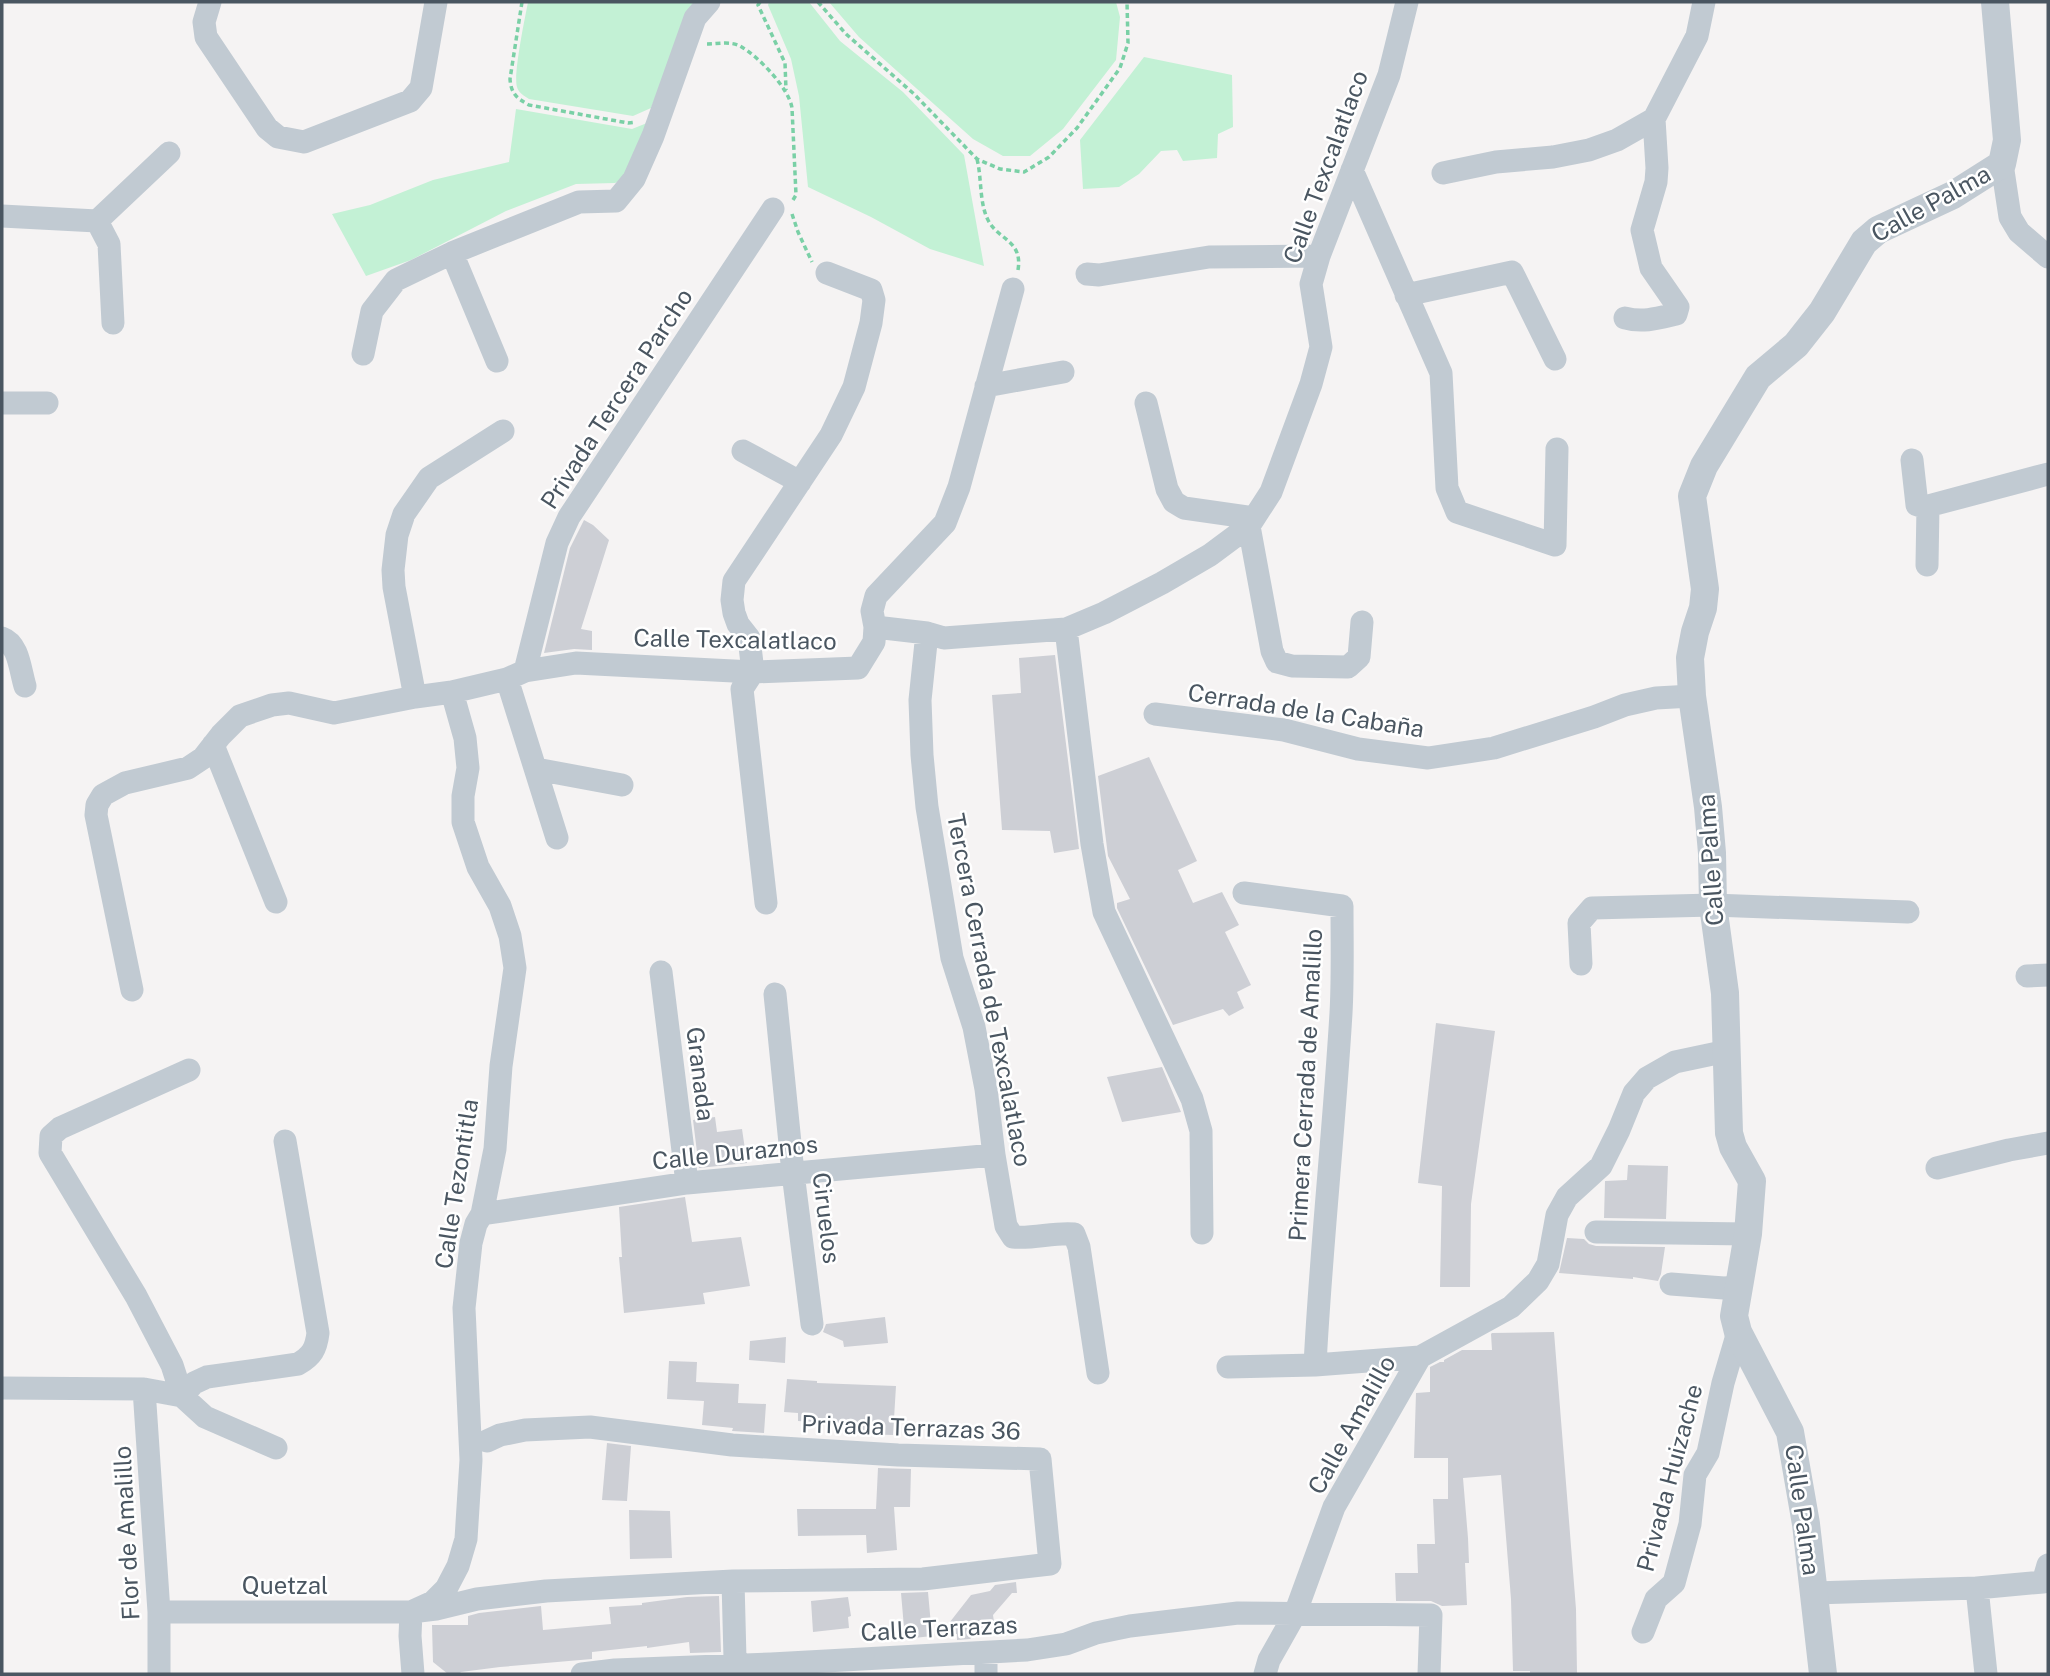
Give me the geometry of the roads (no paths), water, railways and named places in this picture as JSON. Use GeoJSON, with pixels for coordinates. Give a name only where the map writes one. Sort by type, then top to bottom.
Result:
{"type":"FeatureCollection","features":[{"type":"Feature","properties":{"kind":"street"},"geometry":{"type":"LineString","coordinates":[[210,2],[204,22],[206,37],[233,79],[267,128],[278,137],[304,142],[410,101],[421,88],[436,2]]}},
{"type":"Feature","properties":{"kind":"street"},"geometry":{"type":"LineString","coordinates":[[363,354],[372,311],[396,280],[452,253],[579,202],[616,201],[634,179],[695,18],[709,2]]}},
{"type":"Feature","properties":{"kind":"street","name":"Calle Texcalatlaco"},"geometry":{"type":"LineString","coordinates":[[132,990],[96,815],[97,805],[103,795],[125,783],[188,768],[203,758],[240,716],[272,705],[289,703],[334,713],[452,692],[576,663],[753,671],[858,668],[874,642],[875,627],[927,633],[944,638],[1066,629],[1163,583],[1210,555],[1251,522],[1271,492],[1311,384],[1321,347],[1311,284],[1319,256],[1389,75],[1407,2]]}},
{"type":"Feature","properties":{"kind":"street"},"geometry":{"type":"LineString","coordinates":[[1625,318],[1635,321],[1650,320],[1676,314],[1678,307],[1651,268],[1642,230],[1656,182],[1654,119],[1697,36],[1704,2]]}},
{"type":"Feature","properties":{"kind":"street","name":"Calle Palma"},"geometry":{"type":"LineString","coordinates":[[1995,2],[2007,140],[2002,164],[2010,217],[2019,232],[2048,257]]}},
{"type":"Feature","properties":{"kind":"street"},"geometry":{"type":"LineString","coordinates":[[1443,173],[1496,162],[1553,157],[1589,150],[1617,140],[1654,119]]}},
{"type":"Feature","properties":{"kind":"street"},"geometry":{"type":"LineString","coordinates":[[2,216],[97,221],[169,153]]}},
{"type":"Feature","properties":{"kind":"street","name":"Calle Palma"},"geometry":{"type":"LineString","coordinates":[[1823,1674],[1806,1524],[1790,1432],[1738,1332],[1734,1316],[1748,1234],[1752,1181],[1733,1147],[1729,1133],[1725,993],[1713,905],[1708,807],[1692,696],[1690,658],[1705,589],[1692,496],[1704,466],[1758,377],[1796,345],[1822,312],[1864,242],[1878,230],[1953,195],[2002,164]]}},
{"type":"Feature","properties":{"kind":"street"},"geometry":{"type":"LineString","coordinates":[[1352,170],[1441,373],[1447,488],[1457,512],[1555,545],[1557,449]]}},
{"type":"Feature","properties":{"kind":"street","name":"Privada Tercera Parcho"},"geometry":{"type":"LineString","coordinates":[[516,675],[557,543],[569,517],[783,211]]}},
{"type":"Feature","properties":{"kind":"street"},"geometry":{"type":"LineString","coordinates":[[97,221],[109,244],[113,323]]}},
{"type":"Feature","properties":{"kind":"street"},"geometry":{"type":"LineString","coordinates":[[452,253],[496,361]]}},
{"type":"Feature","properties":{"kind":"street"},"geometry":{"type":"LineString","coordinates":[[1087,274],[1099,275],[1209,257],[1319,256]]}},
{"type":"Feature","properties":{"kind":"street"},"geometry":{"type":"LineString","coordinates":[[1406,295],[1512,272],[1555,359]]}},
{"type":"Feature","properties":{"kind":"street"},"geometry":{"type":"LineString","coordinates":[[766,903],[742,689],[753,671],[750,638],[738,624],[733,613],[732,600],[734,581],[831,435],[854,387],[871,323],[874,300],[871,290],[827,273]]}},
{"type":"Feature","properties":{"kind":"street"},"geometry":{"type":"LineString","coordinates":[[875,627],[872,611],[876,596],[945,523],[959,487],[1013,289]]}},
{"type":"Feature","properties":{"kind":"street"},"geometry":{"type":"LineString","coordinates":[[986,386],[1063,372]]}},
{"type":"Feature","properties":{"kind":"street"},"geometry":{"type":"LineString","coordinates":[[2,403],[47,403]]}},
{"type":"Feature","properties":{"kind":"street"},"geometry":{"type":"LineString","coordinates":[[1146,403],[1167,489],[1174,502],[1184,508],[1251,522],[1272,651],[1278,662],[1292,666],[1348,667],[1359,657],[1362,622]]}},
{"type":"Feature","properties":{"kind":"street"},"geometry":{"type":"LineString","coordinates":[[415,697],[394,587],[397,535],[404,514],[429,478],[503,431]]}},
{"type":"Feature","properties":{"kind":"street"},"geometry":{"type":"LineString","coordinates":[[743,451],[800,482]]}},
{"type":"Feature","properties":{"kind":"street"},"geometry":{"type":"LineString","coordinates":[[1912,460],[1923,506],[1927,565]]}},
{"type":"Feature","properties":{"kind":"street"},"geometry":{"type":"LineString","coordinates":[[1923,506],[2048,474]]}},
{"type":"Feature","properties":{"kind":"street"},"geometry":{"type":"LineString","coordinates":[[1066,629],[1092,844],[1104,912],[1192,1099],[1201,1131],[1202,1233]]}},
{"type":"Feature","properties":{"kind":"street","name":"Tercera Cerrada de Texcalatlaco"},"geometry":{"type":"LineString","coordinates":[[927,633],[920,700],[927,807],[952,958],[974,1027],[986,1088],[1006,1226],[1013,1237],[1074,1234],[1079,1247],[1098,1373]]}},
{"type":"Feature","properties":{"kind":"street"},"geometry":{"type":"LineString","coordinates":[[2,638],[9,640],[14,646],[25,686]]}},
{"type":"Feature","properties":{"kind":"street"},"geometry":{"type":"LineString","coordinates":[[516,675],[536,769],[557,838]]}},
{"type":"Feature","properties":{"kind":"street","name":"Calle Tezontitla"},"geometry":{"type":"LineString","coordinates":[[411,1612],[433,1602],[446,1589],[458,1566],[466,1539],[471,1460],[464,1308],[471,1243],[482,1214],[495,1149],[501,1066],[515,968],[510,936],[500,906],[478,867],[463,822],[463,796],[468,768],[465,738],[452,692]]}},
{"type":"Feature","properties":{"kind":"street","name":"Cerrada de la Cabaña"},"geometry":{"type":"LineString","coordinates":[[1155,713],[1284,730],[1358,749],[1428,758],[1494,748],[1625,705],[1657,698],[1692,696]]}},
{"type":"Feature","properties":{"kind":"street"},"geometry":{"type":"LineString","coordinates":[[213,745],[276,902]]}},
{"type":"Feature","properties":{"kind":"street"},"geometry":{"type":"LineString","coordinates":[[536,769],[622,785]]}},
{"type":"Feature","properties":{"kind":"street","name":"Primera Cerrada de Amalillo"},"geometry":{"type":"LineString","coordinates":[[1244,893],[1342,906],[1341,1012],[1315,1365]]}},
{"type":"Feature","properties":{"kind":"street"},"geometry":{"type":"LineString","coordinates":[[1581,964],[1578,923],[1592,908],[1713,905],[1908,912]]}},
{"type":"Feature","properties":{"kind":"street","name":"Granada"},"geometry":{"type":"LineString","coordinates":[[661,972],[687,1183]]}},
{"type":"Feature","properties":{"kind":"street","name":"Ciruelos"},"geometry":{"type":"LineString","coordinates":[[775,994],[812,1324]]}},
{"type":"Feature","properties":{"kind":"street","name":"Calle Amalillo"},"geometry":{"type":"LineString","coordinates":[[1265,1674],[1269,1660],[1295,1614],[1334,1507],[1420,1357],[1511,1307],[1538,1282],[1548,1264],[1557,1215],[1567,1197],[1601,1166],[1634,1093],[1647,1077],[1675,1062],[1727,1051]]}},
{"type":"Feature","properties":{"kind":"street"},"geometry":{"type":"LineString","coordinates":[[189,1070],[60,1128],[51,1136],[50,1153],[136,1296],[172,1365],[182,1396],[205,1418],[276,1448]]}},
{"type":"Feature","properties":{"kind":"street"},"geometry":{"type":"LineString","coordinates":[[182,1396],[194,1383],[207,1377],[298,1364],[310,1357],[316,1348],[317,1333],[285,1141]]}},
{"type":"Feature","properties":{"kind":"street"},"geometry":{"type":"LineString","coordinates":[[1937,1168],[2048,1143]]}},
{"type":"Feature","properties":{"kind":"street","name":"Calle Duraznos"},"geometry":{"type":"LineString","coordinates":[[482,1214],[687,1183],[994,1155]]}},
{"type":"Feature","properties":{"kind":"street"},"geometry":{"type":"LineString","coordinates":[[1596,1232],[1748,1234]]}},
{"type":"Feature","properties":{"kind":"street"},"geometry":{"type":"LineString","coordinates":[[1671,1284],[1739,1287]]}},
{"type":"Feature","properties":{"kind":"street","name":"Privada Huizache"},"geometry":{"type":"LineString","coordinates":[[1643,1632],[1656,1598],[1674,1583],[1690,1524],[1695,1475],[1708,1453],[1723,1383],[1738,1332]]}},
{"type":"Feature","properties":{"kind":"street"},"geometry":{"type":"LineString","coordinates":[[1228,1367],[1315,1365],[1420,1357]]}},
{"type":"Feature","properties":{"kind":"street"},"geometry":{"type":"LineString","coordinates":[[2,1388],[144,1389],[182,1396]]}},
{"type":"Feature","properties":{"kind":"street","name":"Flor de Amalillo"},"geometry":{"type":"LineString","coordinates":[[144,1389],[159,1612],[159,1674]]}},
{"type":"Feature","properties":{"kind":"street","name":"Privada Terrazas 36"},"geometry":{"type":"LineString","coordinates":[[411,1612],[478,1599],[546,1591],[733,1581],[923,1579],[1050,1564],[1040,1460],[732,1445],[590,1427],[525,1430],[500,1435],[487,1441]]}},
{"type":"Feature","properties":{"kind":"street"},"geometry":{"type":"LineString","coordinates":[[1814,1593],[1978,1588],[2043,1582],[2048,1565]]}},
{"type":"Feature","properties":{"kind":"street"},"geometry":{"type":"LineString","coordinates":[[733,1581],[734,1670]]}},
{"type":"Feature","properties":{"kind":"street"},"geometry":{"type":"LineString","coordinates":[[1978,1588],[1986,1674]]}},
{"type":"Feature","properties":{"kind":"street","name":"Quetzal"},"geometry":{"type":"LineString","coordinates":[[159,1612],[411,1612]]}},
{"type":"Feature","properties":{"kind":"street"},"geometry":{"type":"LineString","coordinates":[[411,1612],[413,1674]]}},
{"type":"Feature","properties":{"kind":"street","name":"Calle Terrazas"},"geometry":{"type":"LineString","coordinates":[[582,1674],[615,1670],[986,1664],[1027,1650],[1066,1644],[1096,1633],[1130,1626],[1238,1614],[1295,1614],[1431,1615],[1429,1674]]}}]}
